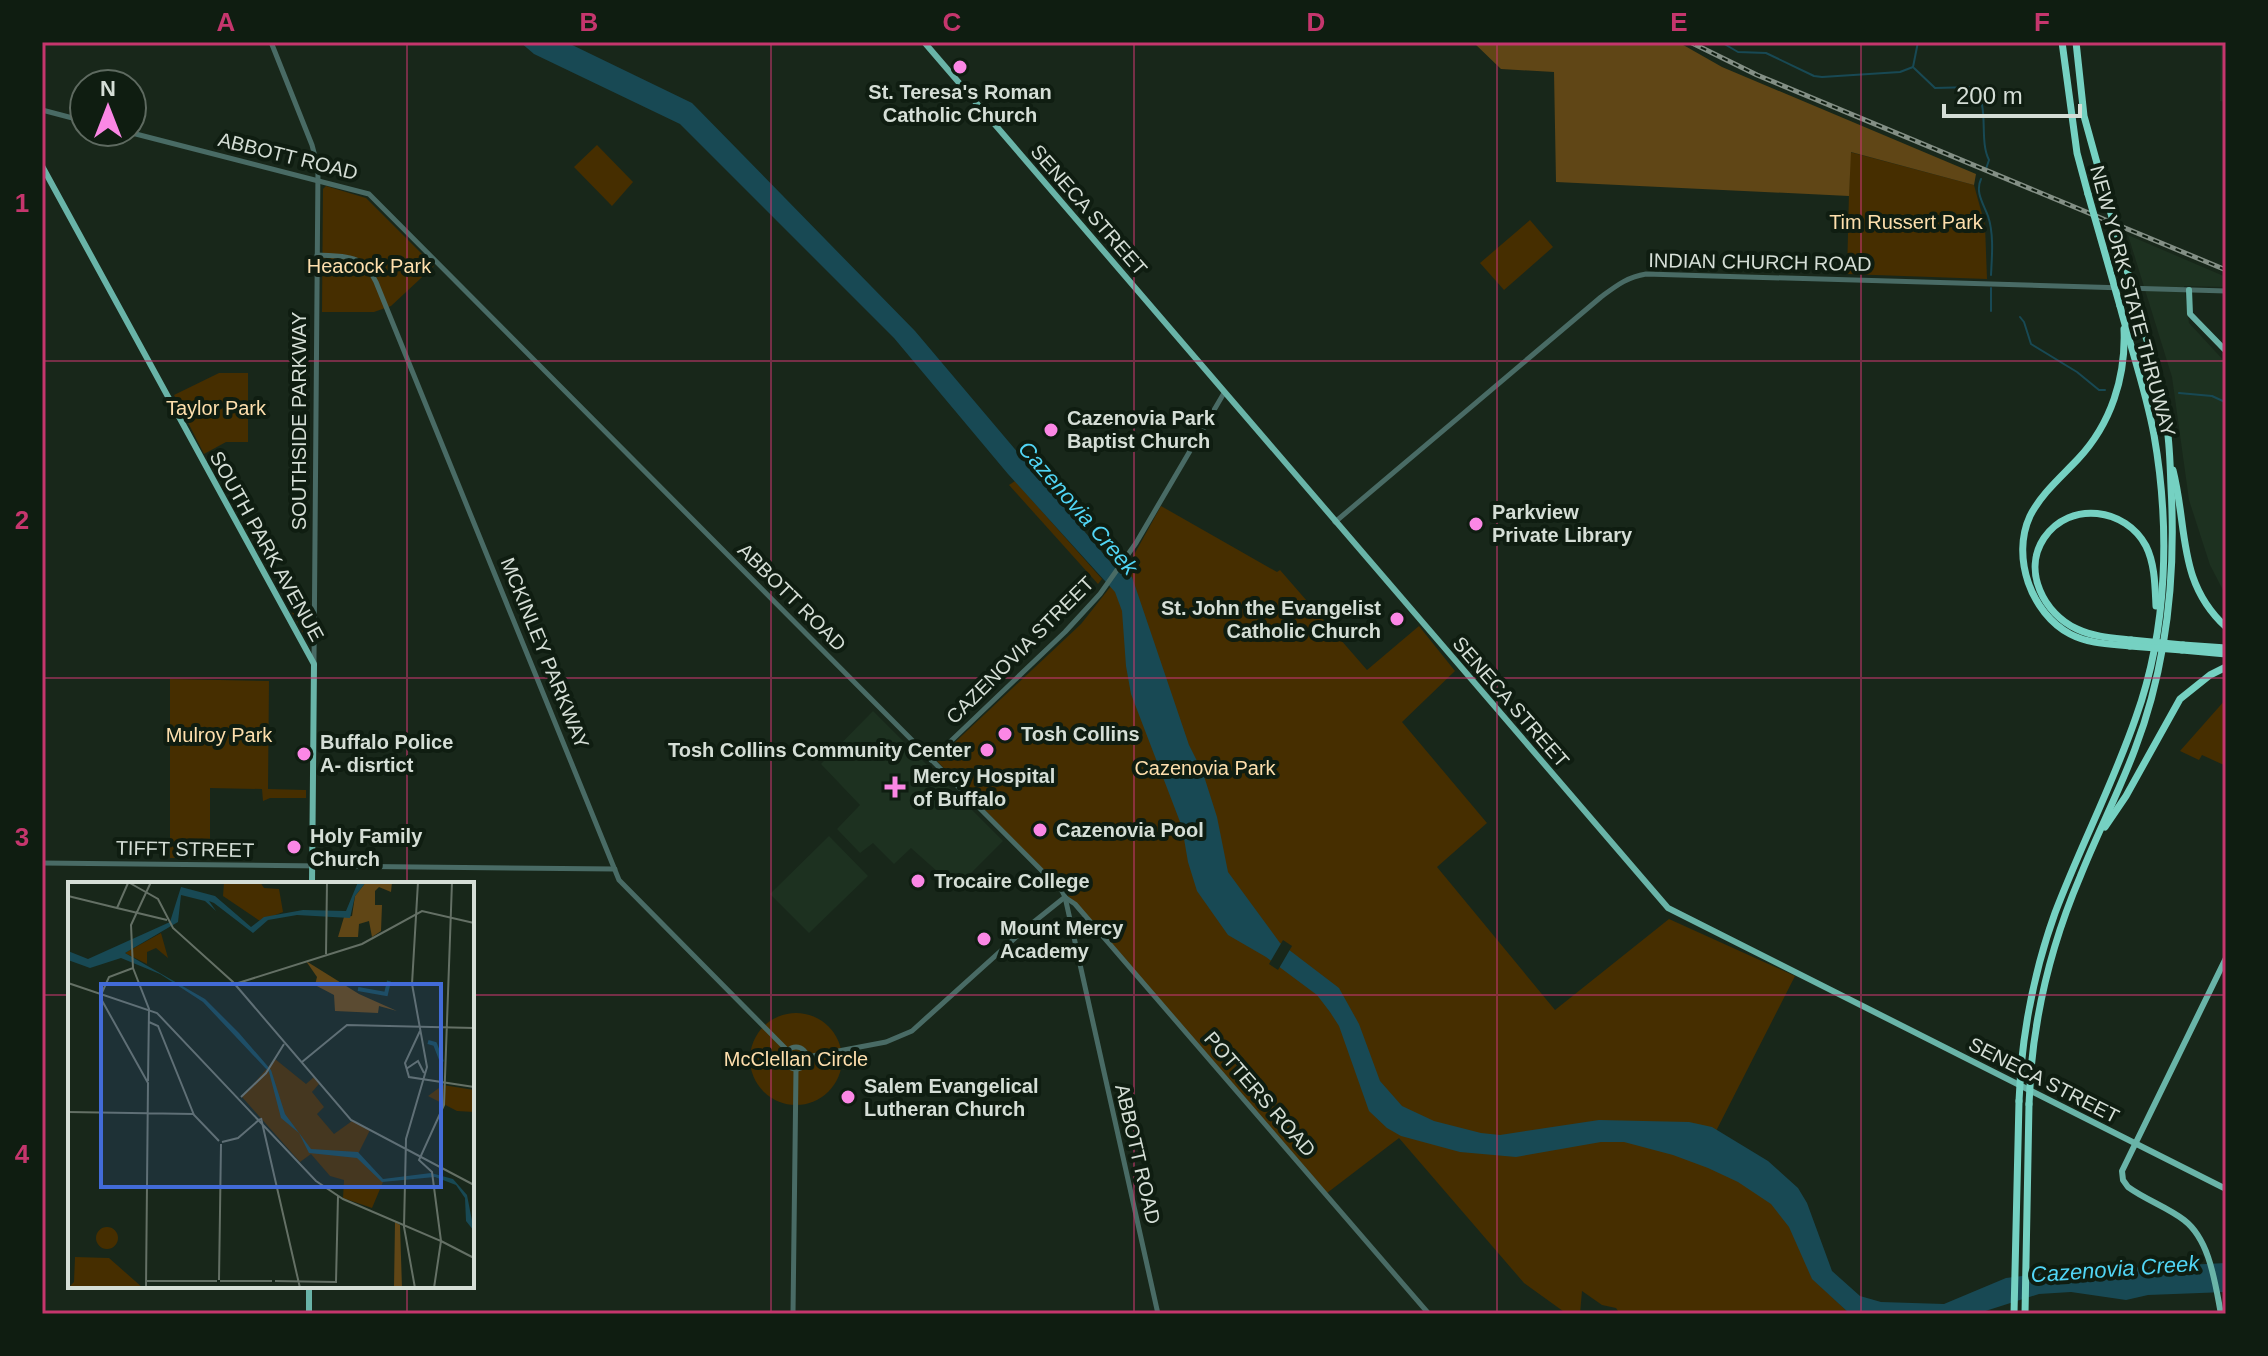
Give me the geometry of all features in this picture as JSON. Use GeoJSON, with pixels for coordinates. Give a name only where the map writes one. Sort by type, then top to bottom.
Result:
{"type":"FeatureCollection","features":[{"type":"Feature","properties":{"kind":"highway","name":"NEW YORK STATE THRUWAY"},"geometry":{"type":"LineString","coordinates":[[2014,1314],[2019,1101],[2025,1030],[2041,955],[2055,912],[2137,715],[2158,619],[2162,582],[2164,526],[2159,467],[2148,407],[2077,153],[2062,42]]}},
{"type":"Feature","properties":{"kind":"highway","name":"NEW YORK STATE THRUWAY"},"geometry":{"type":"LineString","coordinates":[[2025,1314],[2029,1104],[2034,1034],[2045,978],[2062,925],[2135,749],[2154,692],[2166,631],[2173,558],[2171,463],[2156,369],[2084,116],[2076,42]]}},
{"type":"Feature","properties":{"kind":"highway"},"geometry":{"type":"LineString","coordinates":[[2123,319],[2122,363],[2115,398],[2094,440],[2052,486],[2030,516],[2025,530],[2023,558],[2034,596],[2043,611],[2061,628],[2085,640],[2226,651]]}},
{"type":"Feature","properties":{"kind":"highway"},"geometry":{"type":"LineString","coordinates":[[2171,463],[2179,495],[2189,571],[2200,597],[2226,627]]}},
{"type":"Feature","properties":{"kind":"highway"},"geometry":{"type":"LineString","coordinates":[[2131,643],[2080,630],[2052,611],[2042,597],[2035,568],[2044,539],[2053,528],[2074,516],[2088,513],[2113,516],[2127,523],[2140,537],[2151,560],[2158,619]]}},
{"type":"Feature","properties":{"kind":"highway"},"geometry":{"type":"LineString","coordinates":[[2094,842],[2126,796],[2180,699],[2210,675],[2226,667]]}},
{"type":"Feature","properties":{"kind":"main road","name":"SENECA STREET"},"geometry":{"type":"LineString","coordinates":[[924,42],[1668,908],[2226,1189]]}},
{"type":"Feature","properties":{"kind":"main road","name":"SOUTH PARK AVENUE"},"geometry":{"type":"LineString","coordinates":[[42,166],[314,664],[312,882]]}},
{"type":"Feature","properties":{"kind":"main road"},"geometry":{"type":"LineString","coordinates":[[2189,290],[2190,314],[2226,351]]}},
{"type":"Feature","properties":{"kind":"main road"},"geometry":{"type":"LineString","coordinates":[[2221,1314],[2207,1258],[2197,1234],[2186,1222],[2125,1184],[2122,1175],[2134,1143],[2226,958]]}},
{"type":"Feature","properties":{"kind":"main road"},"geometry":{"type":"LineString","coordinates":[[309,1288],[309,1314]]}},
{"type":"Feature","properties":{"kind":"street"},"geometry":{"type":"LineString","coordinates":[[271,42],[312,145],[318,179]]}},
{"type":"Feature","properties":{"kind":"street"},"geometry":{"type":"LineString","coordinates":[[42,110],[68,117]]}},
{"type":"Feature","properties":{"kind":"street","name":"ABBOTT ROAD"},"geometry":{"type":"LineString","coordinates":[[148,137],[369,194],[1065,897],[1158,1314]]}},
{"type":"Feature","properties":{"kind":"street","name":"SOUTHSIDE PARKWAY"},"geometry":{"type":"LineString","coordinates":[[314,664],[318,179]]}},
{"type":"Feature","properties":{"kind":"street","name":"MCKINLEY PARKWAY"},"geometry":{"type":"LineString","coordinates":[[317,255],[356,258],[368,267],[376,282],[622,884],[788,1051]]}},
{"type":"Feature","properties":{"kind":"street","name":"INDIAN CHURCH ROAD"},"geometry":{"type":"LineString","coordinates":[[1335,522],[1618,283],[1633,277],[1646,274],[2226,291]]}},
{"type":"Feature","properties":{"kind":"street","name":"CAZENOVIA STREET"},"geometry":{"type":"LineString","coordinates":[[931,760],[1065,632],[1106,586],[1224,393]]}},
{"type":"Feature","properties":{"kind":"street","name":"TIFFT STREET"},"geometry":{"type":"LineString","coordinates":[[42,863],[615,869]]}},
{"type":"Feature","properties":{"kind":"street"},"geometry":{"type":"LineString","coordinates":[[807,1057],[886,1042],[912,1031],[1065,897]]}},
{"type":"Feature","properties":{"kind":"street","name":"POTTERS ROAD"},"geometry":{"type":"LineString","coordinates":[[1065,897],[1429,1314]]}},
{"type":"Feature","properties":{"kind":"street"},"geometry":{"type":"LineString","coordinates":[[796,1069],[786,1063],[788,1051],[800,1048],[807,1057]]}},
{"type":"Feature","properties":{"kind":"street"},"geometry":{"type":"LineString","coordinates":[[796,1069],[805,1065],[807,1057]]}},
{"type":"Feature","properties":{"kind":"street"},"geometry":{"type":"LineString","coordinates":[[793,1314],[796,1069]]}},
{"type":"Feature","properties":{"kind":"shaded area"},"geometry":{"type":"Polygon","coordinates":[[[1473,42],[1678,42],[1722,67],[1976,174],[1974,185],[1851,152],[1849,196],[1556,182],[1554,72],[1501,69],[1473,42]]]}},
{"type":"Feature","properties":{"kind":"shaded area"},"geometry":{"type":"Polygon","coordinates":[[[2221,42],[2226,42],[2226,102],[2220,101],[2221,42]]]}},
{"type":"Feature","properties":{"kind":"shaded area"},"geometry":{"type":"Polygon","coordinates":[[[2128,235],[2226,277],[2226,287],[2184,286],[2189,323],[2226,363],[2226,596],[2210,565],[2189,500],[2172,377],[2128,235]]]}},
{"type":"Feature","properties":{"kind":"shaded area","name":"Mercy Hospital of Buffalo"},"geometry":{"type":"Polygon","coordinates":[[[873,711],[1003,841],[956,888],[911,848],[894,864],[873,843],[860,853],[837,829],[860,805],[821,764],[873,711]]]}},
{"type":"Feature","properties":{"kind":"shaded area"},"geometry":{"type":"Polygon","coordinates":[[[829,836],[868,876],[809,933],[770,894],[829,836]]]}},
{"type":"Feature","properties":{"kind":"green space"},"geometry":{"type":"Polygon","coordinates":[[[597,145],[633,182],[612,206],[574,167],[597,145]]]}},
{"type":"Feature","properties":{"kind":"green space","name":"Tim Russert Park"},"geometry":{"type":"Polygon","coordinates":[[[1850,152],[1974,185],[1985,225],[1987,279],[1847,274],[1850,152]]]}},
{"type":"Feature","properties":{"kind":"green space","name":"Heacock Park"},"geometry":{"type":"Polygon","coordinates":[[[326,186],[366,198],[434,266],[391,306],[374,312],[322,312],[323,189],[326,186]]]}},
{"type":"Feature","properties":{"kind":"green space"},"geometry":{"type":"Polygon","coordinates":[[[1530,220],[1553,247],[1504,290],[1480,263],[1530,220]]]}},
{"type":"Feature","properties":{"kind":"green space","name":"Taylor Park"},"geometry":{"type":"Polygon","coordinates":[[[219,373],[248,373],[248,442],[226,442],[204,454],[174,395],[219,373]]]}},
{"type":"Feature","properties":{"kind":"green space"},"geometry":{"type":"Polygon","coordinates":[[[1040,461],[1074,502],[1093,516],[1082,528],[1032,468],[1040,461]]]}},
{"type":"Feature","properties":{"kind":"green space"},"geometry":{"type":"Polygon","coordinates":[[[1015,481],[1102,579],[1098,584],[1009,485],[1015,481]]]}},
{"type":"Feature","properties":{"kind":"green space","name":"Cazenovia Park"},"geometry":{"type":"Polygon","coordinates":[[[1161,506],[1277,572],[1280,570],[1367,670],[1419,626],[1455,671],[1402,722],[1487,823],[1437,867],[1555,1010],[1669,919],[1795,976],[1712,1139],[1788,1217],[1812,1278],[1850,1314],[1620,1314],[1616,1308],[1602,1305],[1582,1291],[1580,1314],[1567,1314],[1524,1283],[1399,1138],[1327,1193],[1062,889],[936,760],[1081,624],[1130,562],[1161,506]]]}},
{"type":"Feature","properties":{"kind":"green space"},"geometry":{"type":"Polygon","coordinates":[[[307,597],[306,638],[284,598],[297,601],[307,597]]]}},
{"type":"Feature","properties":{"kind":"green space","name":"Mulroy Park"},"geometry":{"type":"Polygon","coordinates":[[[170,679],[269,681],[268,789],[306,790],[306,798],[270,798],[263,801],[262,789],[210,788],[210,858],[170,858],[170,679]]]}},
{"type":"Feature","properties":{"kind":"green space"},"geometry":{"type":"Polygon","coordinates":[[[2226,699],[2226,766],[2202,755],[2199,760],[2180,751],[2226,699]]]}},
{"type":"Feature","properties":{"kind":"green space","name":"McClellan Circle"},"geometry":{"type":"Polygon","coordinates":[[[796,1013],[814,1016],[829,1026],[839,1041],[842,1059],[839,1077],[829,1092],[814,1102],[796,1105],[778,1102],[763,1092],[753,1077],[750,1059],[753,1041],[763,1026],[778,1016],[796,1013]]]}},
{"type":"Feature","properties":{"kind":"water","name":"Cazenovia Creek"},"geometry":{"type":"Polygon","coordinates":[[[520,42],[566,42],[692,103],[915,331],[1112,564],[1132,577],[1189,745],[1203,773],[1217,817],[1228,872],[1280,943],[1339,988],[1359,1024],[1380,1081],[1402,1106],[1434,1121],[1500,1135],[1599,1120],[1689,1122],[1712,1127],[1768,1161],[1798,1188],[1807,1203],[1832,1271],[1860,1296],[1881,1302],[1944,1304],[2006,1278],[2062,1271],[2226,1263],[2226,1292],[2148,1295],[2126,1300],[2071,1292],[2039,1294],[1976,1314],[1850,1314],[1812,1279],[1789,1227],[1771,1204],[1738,1182],[1708,1168],[1624,1142],[1601,1142],[1516,1157],[1460,1152],[1401,1136],[1387,1128],[1369,1111],[1339,1026],[1317,995],[1266,957],[1228,935],[1197,891],[1182,827],[1131,694],[1122,611],[1115,592],[1008,474],[894,338],[680,124],[534,54],[520,42]]]}},
{"type":"Feature","properties":{"kind":"pier"},"geometry":{"type":"Polygon","coordinates":[[[1283,940],[1292,946],[1278,970],[1269,964],[1283,940]]]}},
{"type":"Feature","properties":{"kind":"waterway"},"geometry":{"type":"LineString","coordinates":[[1721,42],[1738,52],[1766,53],[1822,77],[1900,72],[1913,67],[1918,42]]}},
{"type":"Feature","properties":{"kind":"waterway"},"geometry":{"type":"LineString","coordinates":[[1914,68],[1935,88],[1973,87],[1978,94],[1982,103],[1984,142],[1989,160],[1986,169]]}},
{"type":"Feature","properties":{"kind":"waterway"},"geometry":{"type":"LineString","coordinates":[[1981,179],[1979,193],[1991,230],[1991,275]]}},
{"type":"Feature","properties":{"kind":"waterway"},"geometry":{"type":"LineString","coordinates":[[1991,288],[1991,311]]}},
{"type":"Feature","properties":{"kind":"waterway"},"geometry":{"type":"LineString","coordinates":[[2020,317],[2031,344],[2077,372],[2099,390],[2105,390]]}},
{"type":"Feature","properties":{"kind":"waterway"},"geometry":{"type":"LineString","coordinates":[[2179,393],[2212,396],[2225,402],[2226,419]]}},
{"type":"Feature","properties":{"kind":"railway"},"geometry":{"type":"LineString","coordinates":[[1690,42],[1757,75],[2226,270]]}},
{"type":"Feature","properties":{"kind":"place","name":"St. Teresa's Roman Catholic Church"},"geometry":{"type":"Point","coordinates":[960,67]}},
{"type":"Feature","properties":{"kind":"place","name":"Cazenovia Park Baptist Church"},"geometry":{"type":"Point","coordinates":[1051,430]}},
{"type":"Feature","properties":{"kind":"place","name":"Parkview Private Library"},"geometry":{"type":"Point","coordinates":[1476,524]}},
{"type":"Feature","properties":{"kind":"place","name":"St. John the Evangelist Catholic Church"},"geometry":{"type":"Point","coordinates":[1397,619]}},
{"type":"Feature","properties":{"kind":"place","name":"Tosh Collins"},"geometry":{"type":"Point","coordinates":[1005,734]}},
{"type":"Feature","properties":{"kind":"place","name":"Tosh Collins Community Center"},"geometry":{"type":"Point","coordinates":[987,750]}},
{"type":"Feature","properties":{"kind":"place","name":"Buffalo Police A- disrtict"},"geometry":{"type":"Point","coordinates":[304,754]}},
{"type":"Feature","properties":{"kind":"place","name":"Mercy Hospital of Buffalo"},"geometry":{"type":"Point","coordinates":[895,787]}},
{"type":"Feature","properties":{"kind":"place","name":"Cazenovia Pool"},"geometry":{"type":"Point","coordinates":[1040,830]}},
{"type":"Feature","properties":{"kind":"place","name":"Holy Family Church"},"geometry":{"type":"Point","coordinates":[294,847]}},
{"type":"Feature","properties":{"kind":"place","name":"Trocaire College"},"geometry":{"type":"Point","coordinates":[918,881]}},
{"type":"Feature","properties":{"kind":"place","name":"Mount Mercy Academy"},"geometry":{"type":"Point","coordinates":[984,939]}},
{"type":"Feature","properties":{"kind":"place","name":"Salem Evangelical Lutheran Church"},"geometry":{"type":"Point","coordinates":[848,1097]}}]}
